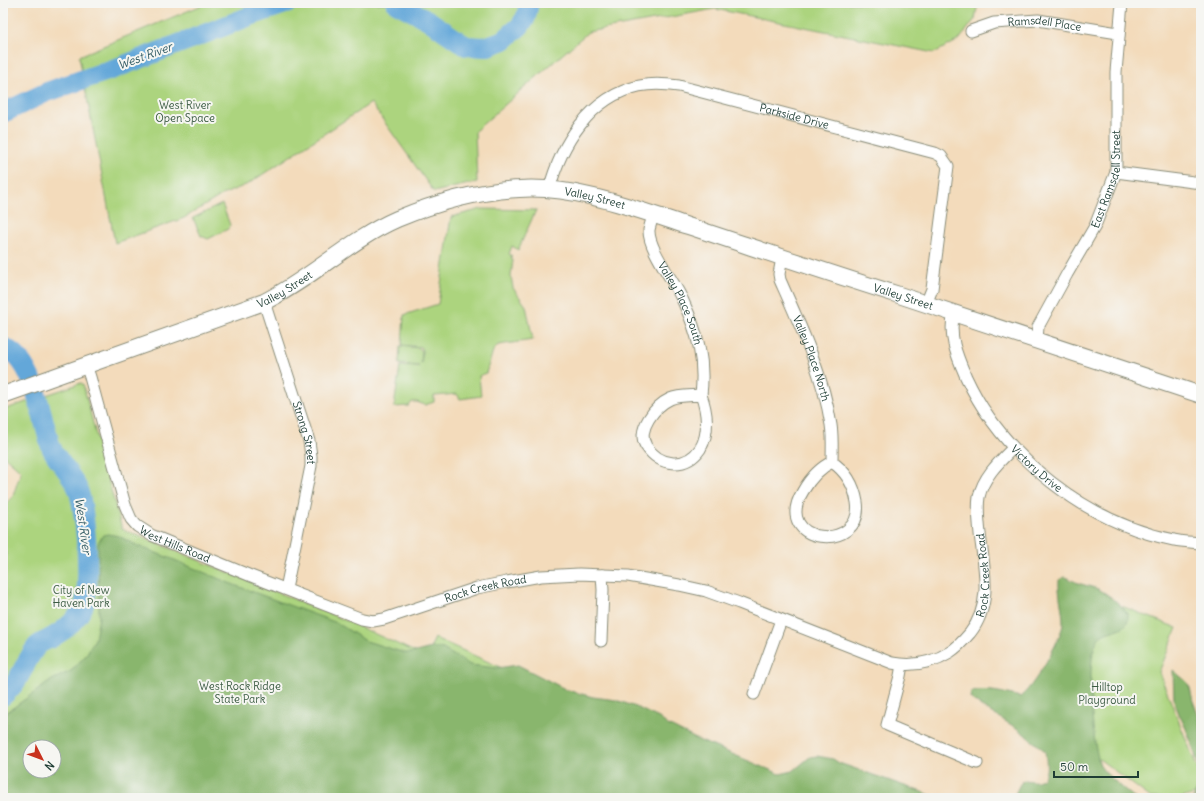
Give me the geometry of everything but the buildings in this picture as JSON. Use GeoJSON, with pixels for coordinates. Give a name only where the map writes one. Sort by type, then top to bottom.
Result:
{"type":"FeatureCollection","features":[{"type":"Feature","properties":{"kind":"street","name":"East Ramsdell Street"},"geometry":{"type":"LineString","coordinates":[[1037,340],[1038,327],[1066,274],[1095,226],[1116,172],[1117,139],[1115,96],[1118,33],[1122,3]]}},
{"type":"Feature","properties":{"kind":"street","name":"Ramsdell Place"},"geometry":{"type":"LineString","coordinates":[[971,31],[994,23],[1038,20],[1118,33]]}},
{"type":"Feature","properties":{"kind":"street","name":"Parkside Drive"},"geometry":{"type":"LineString","coordinates":[[549,190],[552,175],[567,144],[578,126],[595,108],[621,92],[640,86],[661,84],[679,86],[935,153],[942,156],[948,166],[932,289],[926,304]]}},
{"type":"Feature","properties":{"kind":"street"},"geometry":{"type":"LineString","coordinates":[[1116,172],[1201,183]]}},
{"type":"Feature","properties":{"kind":"street","name":"Valley Street"},"geometry":{"type":"LineString","coordinates":[[4,394],[264,302],[288,289],[353,244],[397,219],[441,203],[467,197],[519,189],[549,190],[593,197],[653,215],[1201,395]]}},
{"type":"Feature","properties":{"kind":"street","name":"Valley Place South"},"geometry":{"type":"LineString","coordinates":[[653,215],[649,230],[651,242],[683,301],[700,348],[703,367],[701,395],[707,425],[702,445],[696,454],[687,461],[677,463],[664,462],[653,454],[646,445],[644,432],[648,420],[657,408],[670,399],[680,396],[701,395]]}},
{"type":"Feature","properties":{"kind":"street","name":"Valley Place North"},"geometry":{"type":"LineString","coordinates":[[782,258],[779,274],[780,280],[808,345],[818,372],[826,401],[831,426],[832,462]]}},
{"type":"Feature","properties":{"kind":"street","name":"Strong Street"},"geometry":{"type":"LineString","coordinates":[[264,302],[306,434],[311,456],[310,473],[286,589]]}},
{"type":"Feature","properties":{"kind":"street","name":"Victory Drive"},"geometry":{"type":"LineString","coordinates":[[954,313],[951,327],[952,339],[963,369],[976,397],[990,419],[1013,448],[1040,473],[1066,493],[1104,516],[1130,527],[1174,540],[1201,543]]}},
{"type":"Feature","properties":{"kind":"street","name":"West Hills Road"},"geometry":{"type":"LineString","coordinates":[[86,365],[125,505],[131,519],[137,526],[151,535],[244,574],[348,614],[373,621]]}},
{"type":"Feature","properties":{"kind":"street","name":"Rock Creek Road"},"geometry":{"type":"LineString","coordinates":[[373,621],[394,616],[477,588],[507,582],[548,576],[579,574],[628,576],[699,590],[740,603],[879,658],[902,665],[929,662],[954,649],[965,640],[976,626],[986,596],[978,511],[979,498],[987,477],[1013,448]]}},
{"type":"Feature","properties":{"kind":"street"},"geometry":{"type":"LineString","coordinates":[[832,462],[847,474],[856,502],[857,513],[853,523],[843,533],[828,538],[817,537],[806,532],[800,526],[796,519],[795,510],[798,500],[814,475],[823,466],[832,462]]}},
{"type":"Feature","properties":{"kind":"street"},"geometry":{"type":"LineString","coordinates":[[601,641],[603,590],[602,575]]}},
{"type":"Feature","properties":{"kind":"street"},"geometry":{"type":"LineString","coordinates":[[754,694],[781,620]]}},
{"type":"Feature","properties":{"kind":"street"},"geometry":{"type":"LineString","coordinates":[[902,665],[887,725],[977,763]]}},
{"type":"Feature","properties":{"kind":"green space","name":"West River Open Space"},"geometry":{"type":"Polygon","coordinates":[[[207,3],[978,3],[975,19],[959,40],[934,53],[715,9],[588,32],[475,131],[477,182],[434,192],[371,103],[248,184],[222,195],[184,218],[115,243],[79,56],[207,3]]]}},
{"type":"Feature","properties":{"kind":"green space"},"geometry":{"type":"Polygon","coordinates":[[[222,204],[230,225],[228,229],[208,239],[201,236],[193,218],[222,204]]]}},
{"type":"Feature","properties":{"kind":"green space"},"geometry":{"type":"Polygon","coordinates":[[[482,209],[536,210],[518,250],[512,246],[509,254],[512,256],[511,259],[513,260],[511,276],[513,288],[526,306],[533,340],[498,345],[493,351],[486,373],[479,376],[481,396],[460,399],[457,394],[434,396],[434,402],[425,405],[412,402],[409,406],[394,407],[400,366],[419,366],[399,364],[400,346],[419,348],[422,351],[421,363],[423,351],[421,347],[402,345],[404,315],[438,304],[451,217],[482,209]]]}},
{"type":"Feature","properties":{"kind":"green space","name":"City of New Haven Park"},"geometry":{"type":"Polygon","coordinates":[[[81,383],[83,384],[122,529],[340,618],[426,657],[435,638],[565,696],[3,798],[3,559],[6,554],[3,550],[3,507],[13,496],[21,471],[3,455],[3,410],[81,383]]]}},
{"type":"Feature","properties":{"kind":"green space","name":"West Rock Ridge State Park"},"geometry":{"type":"Polygon","coordinates":[[[108,534],[119,536],[138,546],[229,583],[337,623],[366,641],[405,653],[438,648],[443,649],[470,665],[497,668],[518,665],[567,690],[593,697],[616,700],[636,707],[696,739],[780,774],[793,771],[810,757],[817,756],[833,759],[839,763],[939,798],[3,798],[3,715],[52,680],[71,671],[86,655],[95,639],[99,617],[98,544],[103,535],[108,534]]]}},
{"type":"Feature","properties":{"kind":"green space"},"geometry":{"type":"Polygon","coordinates":[[[1064,577],[1102,591],[1121,606],[1127,614],[1127,623],[1120,628],[1101,636],[1094,648],[1091,700],[1094,739],[1100,765],[1110,777],[1135,798],[1013,798],[1020,784],[1024,780],[1038,781],[1042,779],[1046,772],[1045,751],[1018,729],[970,698],[971,692],[977,691],[996,692],[1020,697],[1032,684],[1046,663],[1058,640],[1061,630],[1063,618],[1059,580],[1064,577]]]}},
{"type":"Feature","properties":{"kind":"green space","name":"Hilltop Playground"},"geometry":{"type":"Polygon","coordinates":[[[1086,592],[1177,628],[1159,672],[1201,777],[1201,792],[1181,798],[1151,798],[1038,713],[1086,592]]]}},
{"type":"Feature","properties":{"kind":"green space"},"geometry":{"type":"Polygon","coordinates":[[[1173,670],[1187,682],[1201,723],[1201,772],[1188,733],[1174,701],[1173,670]]]}},
{"type":"Feature","properties":{"kind":"green space"},"geometry":{"type":"Polygon","coordinates":[[[1201,772],[1201,798],[1192,798],[1194,797],[1201,772]]]}},
{"type":"Feature","properties":{"kind":"waterway","name":"West River"},"geometry":{"type":"LineString","coordinates":[[3,113],[47,92],[119,67],[288,3]]}},
{"type":"Feature","properties":{"kind":"waterway","name":"West River"},"geometry":{"type":"LineString","coordinates":[[396,3],[428,20],[466,46],[485,47],[504,40],[520,26],[526,17],[529,3]]}},
{"type":"Feature","properties":{"kind":"waterway","name":"West River"},"geometry":{"type":"LineString","coordinates":[[3,347],[14,354],[23,364],[30,376],[51,447],[70,475],[80,495],[85,526],[87,563],[86,595],[82,610],[67,627],[37,646],[15,683],[3,696]]}}]}
